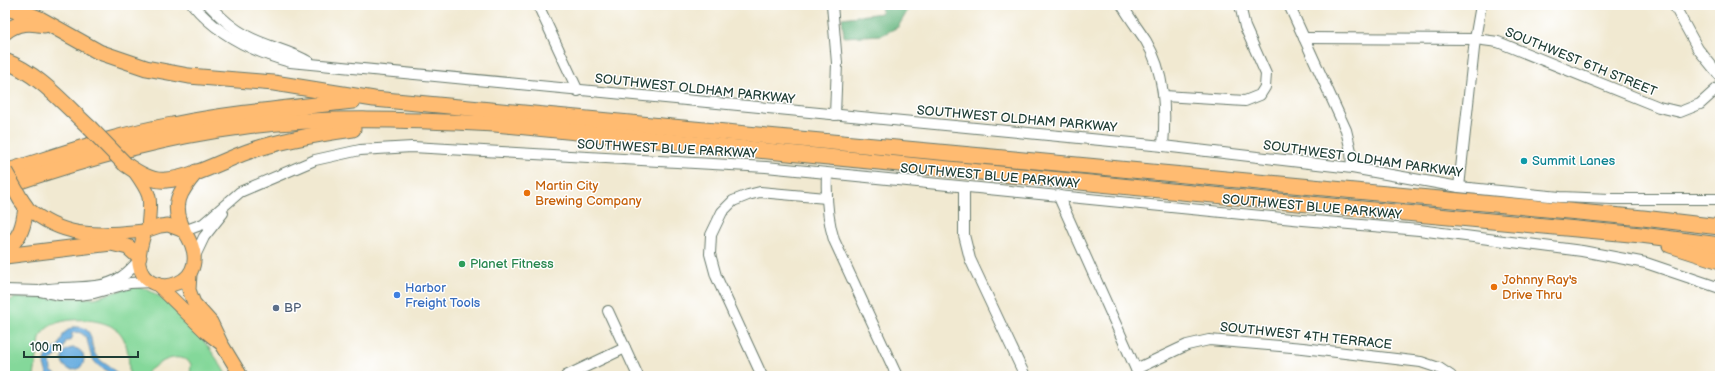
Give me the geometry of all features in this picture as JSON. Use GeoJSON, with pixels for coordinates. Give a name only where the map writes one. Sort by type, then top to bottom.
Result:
{"type":"FeatureCollection","features":[{"type":"Feature","properties":{"kind":"highway"},"geometry":{"type":"LineString","coordinates":[[5,8],[25,13],[60,29],[99,52],[146,68],[189,76],[274,83],[374,99],[1635,217],[1720,227]]}},
{"type":"Feature","properties":{"kind":"highway"},"geometry":{"type":"LineString","coordinates":[[5,32],[11,28],[26,23],[33,23],[60,29]]}},
{"type":"Feature","properties":{"kind":"highway"},"geometry":{"type":"LineString","coordinates":[[5,61],[19,66],[37,78],[130,168],[165,181],[248,152],[311,135],[414,120]]}},
{"type":"Feature","properties":{"kind":"highway"},"geometry":{"type":"LineString","coordinates":[[5,248],[11,245],[19,235],[24,204],[5,172],[88,146],[170,125],[240,113],[374,99]]}},
{"type":"Feature","properties":{"kind":"highway"},"geometry":{"type":"LineString","coordinates":[[5,186],[102,156],[173,139],[240,127],[318,121],[414,120],[495,124],[1173,192],[1641,235],[1720,245]]}},
{"type":"Feature","properties":{"kind":"highway"},"geometry":{"type":"LineString","coordinates":[[184,230],[176,215],[178,200],[184,185],[196,171]]}},
{"type":"Feature","properties":{"kind":"highway"},"geometry":{"type":"LineString","coordinates":[[1641,235],[1720,261]]}},
{"type":"Feature","properties":{"kind":"highway"},"geometry":{"type":"LineString","coordinates":[[5,256],[111,244],[128,247],[139,259]]}},
{"type":"Feature","properties":{"kind":"main road"},"geometry":{"type":"LineString","coordinates":[[130,168],[148,190],[151,206],[147,230],[139,259],[141,269],[205,331],[220,343]]}},
{"type":"Feature","properties":{"kind":"main road"},"geometry":{"type":"LineString","coordinates":[[24,204],[47,223],[69,232],[101,234],[147,230],[168,225],[184,230],[192,245],[194,258],[190,274],[190,290],[194,303],[211,322],[220,343],[241,376]]}},
{"type":"Feature","properties":{"kind":"main road"},"geometry":{"type":"LineString","coordinates":[[154,283],[174,284],[182,282],[190,274]]}},
{"type":"Feature","properties":{"kind":"street","name":"SOUTHWEST OLDHAM PARKWAY"},"geometry":{"type":"LineString","coordinates":[[193,5],[223,32],[242,44],[290,62],[1163,146],[1352,168],[1459,187],[1584,198],[1720,199]]}},
{"type":"Feature","properties":{"kind":"street","name":"SOUTHWEST OLDHAM PARKWAY"},"geometry":{"type":"LineString","coordinates":[[209,5],[224,20],[247,36],[296,54],[311,63]]}},
{"type":"Feature","properties":{"kind":"street"},"geometry":{"type":"LineString","coordinates":[[538,5],[578,90]]}},
{"type":"Feature","properties":{"kind":"street"},"geometry":{"type":"LineString","coordinates":[[832,5],[837,63],[835,115]]}},
{"type":"Feature","properties":{"kind":"street"},"geometry":{"type":"LineString","coordinates":[[1122,5],[1146,42],[1157,67],[1164,96],[1165,110],[1163,146]]}},
{"type":"Feature","properties":{"kind":"street"},"geometry":{"type":"LineString","coordinates":[[1164,96],[1245,101],[1260,94],[1265,87],[1266,74],[1245,27],[1240,5]]}},
{"type":"Feature","properties":{"kind":"street"},"geometry":{"type":"LineString","coordinates":[[1289,5],[1346,130],[1351,151],[1352,168]]}},
{"type":"Feature","properties":{"kind":"street"},"geometry":{"type":"LineString","coordinates":[[1459,187],[1475,39],[1481,5]]}},
{"type":"Feature","properties":{"kind":"street"},"geometry":{"type":"LineString","coordinates":[[1674,5],[1698,49],[1720,76]]}},
{"type":"Feature","properties":{"kind":"street","name":"SOUTHWEST 6TH STREET"},"geometry":{"type":"LineString","coordinates":[[1304,38],[1475,39],[1498,42],[1658,107],[1680,112],[1700,104],[1720,86]]}},
{"type":"Feature","properties":{"kind":"street","name":"SOUTHWEST BLUE PARKWAY"},"geometry":{"type":"LineString","coordinates":[[184,230],[203,224],[240,192],[315,160],[360,150],[412,148],[766,167],[1419,230],[1582,251],[1646,263],[1720,288]]}},
{"type":"Feature","properties":{"kind":"street"},"geometry":{"type":"LineString","coordinates":[[827,174],[826,198],[828,222],[834,240],[897,376]]}},
{"type":"Feature","properties":{"kind":"street","name":"SOUTHWEST BLUE PARKWAY"},"geometry":{"type":"LineString","coordinates":[[194,258],[204,237],[216,220],[257,185]]}},
{"type":"Feature","properties":{"kind":"street"},"geometry":{"type":"LineString","coordinates":[[964,187],[962,215],[964,235],[970,258],[1025,376]]}},
{"type":"Feature","properties":{"kind":"street"},"geometry":{"type":"LineString","coordinates":[[762,376],[716,276],[710,254],[711,235],[722,212],[733,201],[748,195],[760,192],[826,198]]}},
{"type":"Feature","properties":{"kind":"street"},"geometry":{"type":"LineString","coordinates":[[1058,195],[1138,373]]}},
{"type":"Feature","properties":{"kind":"street"},"geometry":{"type":"LineString","coordinates":[[40,291],[57,287],[96,285],[112,282],[127,273],[139,259]]}},
{"type":"Feature","properties":{"kind":"street"},"geometry":{"type":"LineString","coordinates":[[5,290],[40,291],[60,295],[94,294],[130,283],[154,283]]}},
{"type":"Feature","properties":{"kind":"street"},"geometry":{"type":"LineString","coordinates":[[608,311],[638,376]]}},
{"type":"Feature","properties":{"kind":"street","name":"SOUTHWEST 4TH TERRACE"},"geometry":{"type":"LineString","coordinates":[[1138,373],[1187,345],[1209,340],[1303,348],[1421,362],[1440,368],[1452,376]]}},
{"type":"Feature","properties":{"kind":"street"},"geometry":{"type":"LineString","coordinates":[[566,376],[625,348]]}},
{"type":"Feature","properties":{"kind":"green space"},"geometry":{"type":"Polygon","coordinates":[[[881,5],[911,5],[898,27],[882,35],[844,37],[842,18],[882,13],[881,5]]]}},
{"type":"Feature","properties":{"kind":"green space"},"geometry":{"type":"Polygon","coordinates":[[[135,286],[148,290],[175,309],[200,336],[227,376],[190,376],[191,364],[180,358],[173,358],[160,363],[148,371],[144,376],[129,376],[126,345],[121,334],[109,325],[87,320],[75,320],[63,321],[45,330],[40,338],[34,376],[5,376],[5,316],[9,301],[15,298],[95,298],[135,286]]]}},
{"type":"Feature","properties":{"kind":"water"},"geometry":{"type":"Polygon","coordinates":[[[73,327],[81,328],[89,333],[94,352],[97,357],[114,370],[118,376],[112,376],[95,362],[91,355],[87,339],[84,335],[78,332],[71,334],[73,337],[69,341],[66,341],[62,351],[50,361],[51,371],[58,376],[48,376],[44,365],[47,355],[59,345],[64,333],[73,327]]]}},
{"type":"Feature","properties":{"kind":"water"},"geometry":{"type":"Polygon","coordinates":[[[73,348],[81,351],[84,359],[81,367],[73,370],[65,367],[62,359],[65,351],[73,348]]]}},
{"type":"Feature","properties":{"kind":"place","name":"Summit Lanes"},"geometry":{"type":"Point","coordinates":[1524,161]}},
{"type":"Feature","properties":{"kind":"place","name":"Martin City Brewing Company"},"geometry":{"type":"Point","coordinates":[527,193]}},
{"type":"Feature","properties":{"kind":"place","name":"Planet Fitness"},"geometry":{"type":"Point","coordinates":[462,264]}},
{"type":"Feature","properties":{"kind":"place","name":"Johnny Ray's Drive Thru"},"geometry":{"type":"Point","coordinates":[1494,287]}},
{"type":"Feature","properties":{"kind":"place","name":"Harbor Freight Tools"},"geometry":{"type":"Point","coordinates":[397,295]}},
{"type":"Feature","properties":{"kind":"place","name":"BP"},"geometry":{"type":"Point","coordinates":[276,308]}}]}
